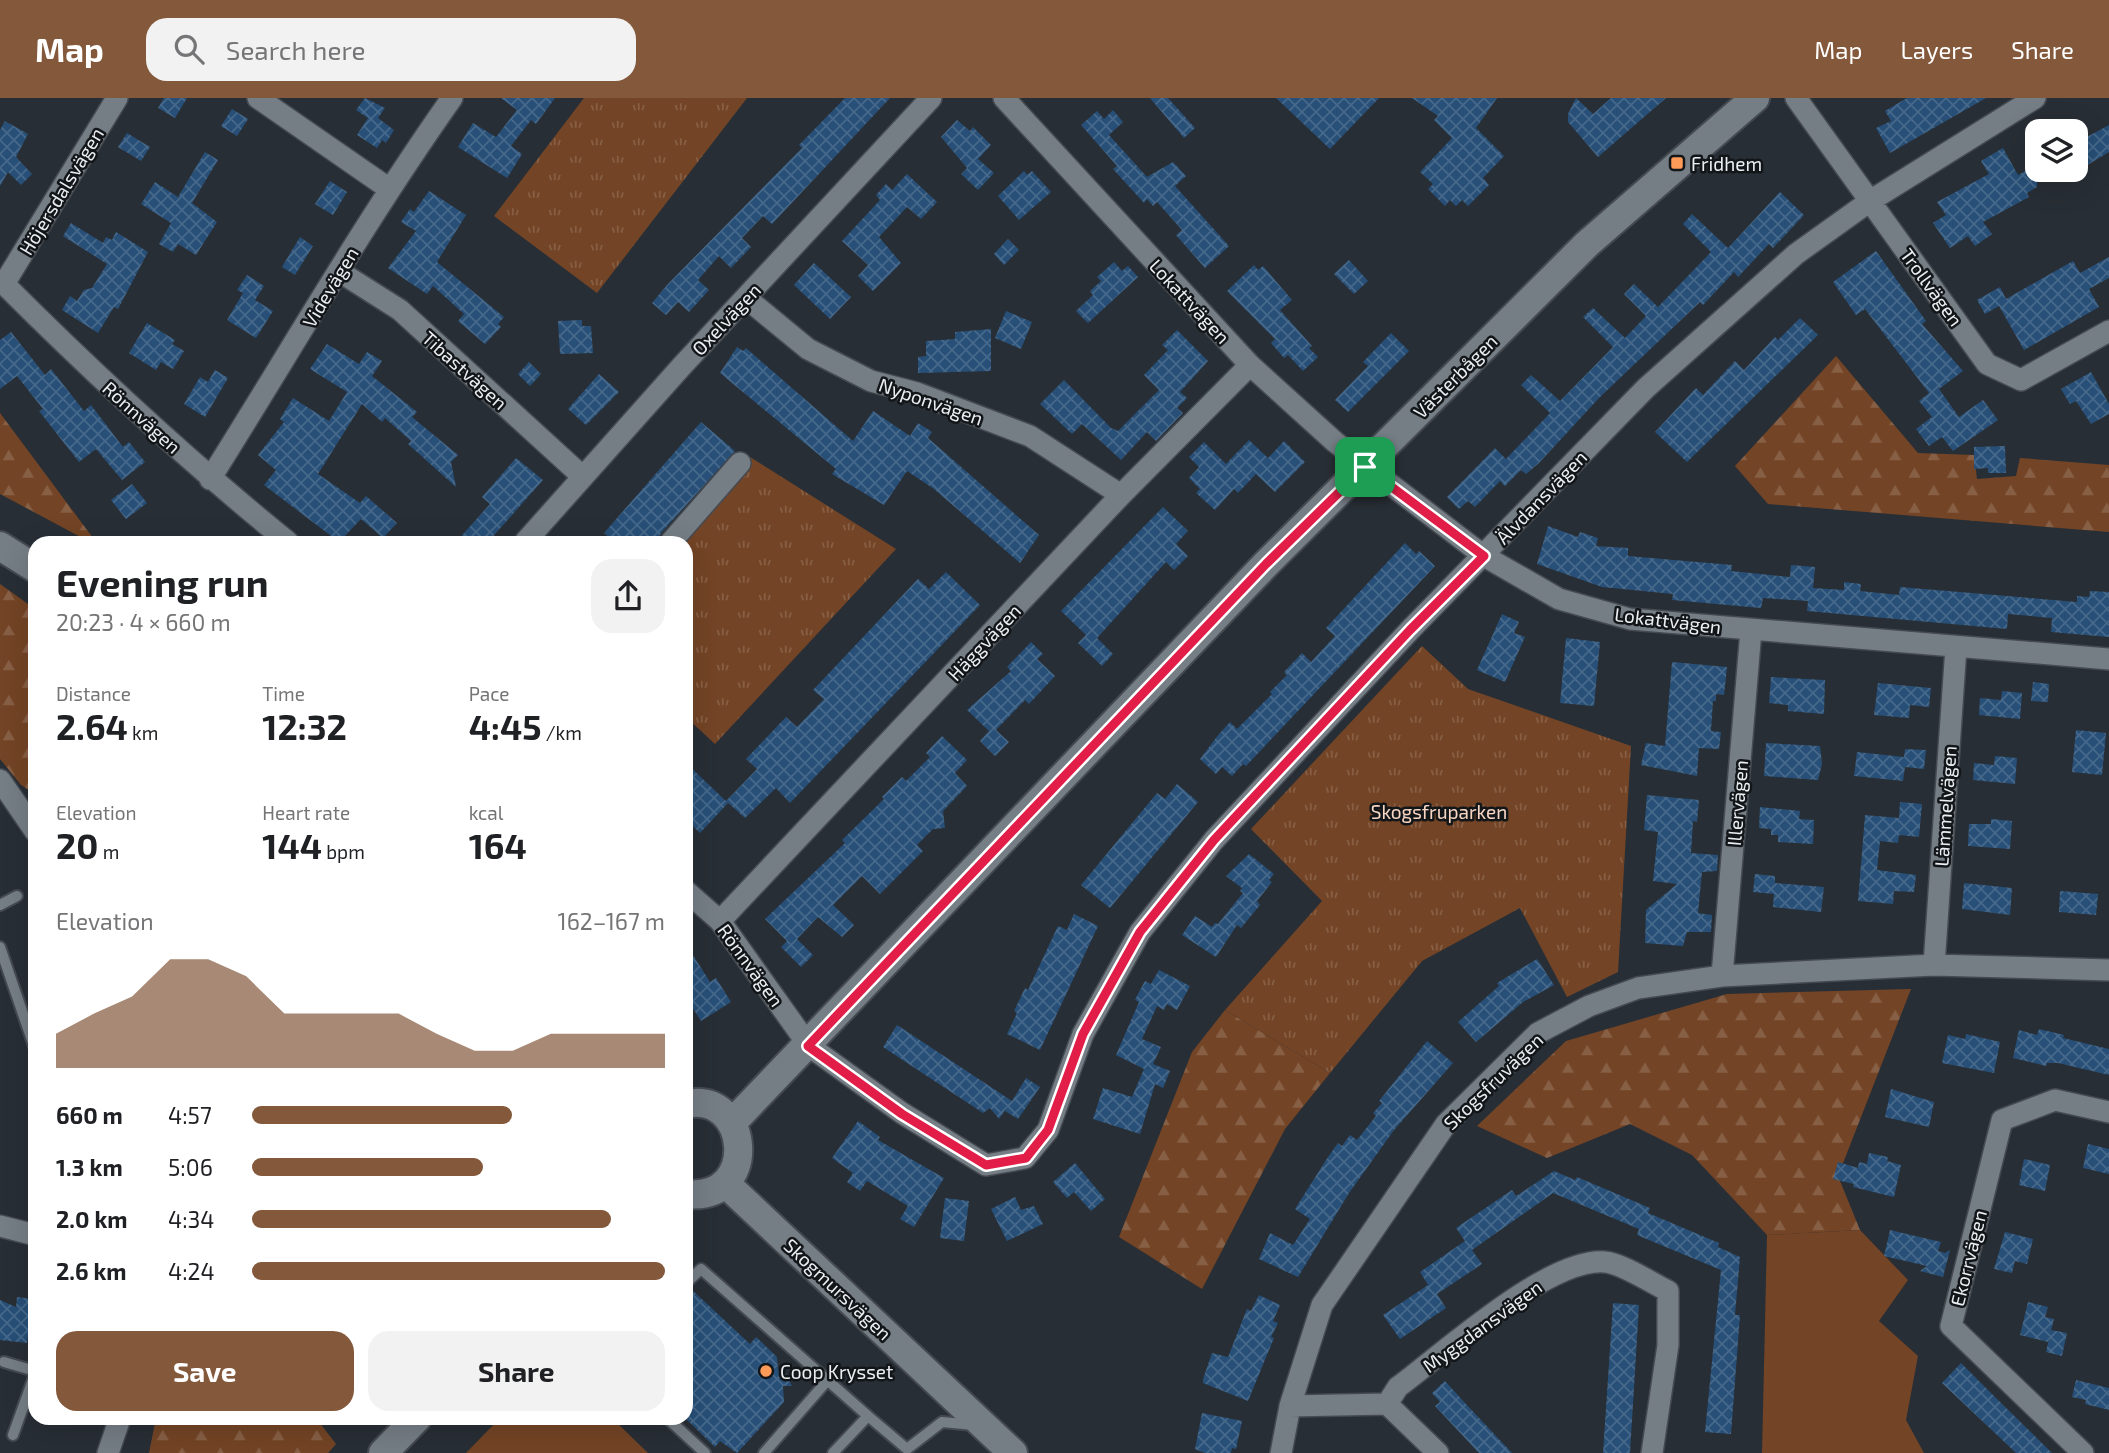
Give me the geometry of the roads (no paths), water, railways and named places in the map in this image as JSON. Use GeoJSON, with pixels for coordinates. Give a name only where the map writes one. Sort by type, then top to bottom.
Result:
{"type":"FeatureCollection","features":[{"type":"Feature","properties":{"kind":"street","name":"Höjersdalsvägen"},"geometry":{"type":"LineString","coordinates":[[4,284],[117,98]]}},
{"type":"Feature","properties":{"kind":"street"},"geometry":{"type":"LineString","coordinates":[[258,98],[388,188]]}},
{"type":"Feature","properties":{"kind":"street","name":"Videvägen"},"geometry":{"type":"LineString","coordinates":[[210,479],[340,272],[388,188],[452,98]]}},
{"type":"Feature","properties":{"kind":"street","name":"Oxelvägen"},"geometry":{"type":"LineString","coordinates":[[530,536],[931,98]]}},
{"type":"Feature","properties":{"kind":"street","name":"Lokattvägen"},"geometry":{"type":"LineString","coordinates":[[1004,98],[1250,365],[1365,467],[1484,556],[1559,599],[1630,619],[2109,659]]}},
{"type":"Feature","properties":{"kind":"street","name":"Västerbågen"},"geometry":{"type":"LineString","coordinates":[[732,1123],[1266,564],[1587,244],[1755,98]]}},
{"type":"Feature","properties":{"kind":"street","name":"Trollvägen"},"geometry":{"type":"LineString","coordinates":[[1796,98],[1987,364],[2021,380],[2109,331]]}},
{"type":"Feature","properties":{"kind":"street","name":"Älvdansvägen"},"geometry":{"type":"LineString","coordinates":[[808,1046],[902,1114],[986,1165],[1026,1158],[1048,1130],[1083,1034],[1140,932],[1214,840],[1410,630],[1646,388],[1796,254],[1870,201],[2035,98]]}},
{"type":"Feature","properties":{"kind":"street","name":"Tibastvägen"},"geometry":{"type":"LineString","coordinates":[[340,272],[400,310],[583,477]]}},
{"type":"Feature","properties":{"kind":"street","name":"Rönnvägen"},"geometry":{"type":"LineString","coordinates":[[4,284],[114,393],[210,479],[281,536]]}},
{"type":"Feature","properties":{"kind":"street","name":"Nyponvägen"},"geometry":{"type":"LineString","coordinates":[[746,298],[808,349],[871,381],[917,393],[1030,436],[1121,495]]}},
{"type":"Feature","properties":{"kind":"street","name":"Häggvägen"},"geometry":{"type":"LineString","coordinates":[[720,921],[1121,495],[1250,365]]}},
{"type":"Feature","properties":{"kind":"street"},"geometry":{"type":"LineString","coordinates":[[676,536],[740,463]]}},
{"type":"Feature","properties":{"kind":"street"},"geometry":{"type":"LineString","coordinates":[[0,546],[28,564]]}},
{"type":"Feature","properties":{"kind":"street","name":"Illervägen"},"geometry":{"type":"LineString","coordinates":[[1722,975],[1751,630]]}},
{"type":"Feature","properties":{"kind":"street","name":"Lämmelvägen"},"geometry":{"type":"LineString","coordinates":[[1934,965],[1956,647]]}},
{"type":"Feature","properties":{"kind":"street"},"geometry":{"type":"LineString","coordinates":[[0,780],[28,821]]}},
{"type":"Feature","properties":{"kind":"street","name":"Rönnvägen"},"geometry":{"type":"LineString","coordinates":[[693,897],[720,921],[808,1046]]}},
{"type":"Feature","properties":{"kind":"street","name":"Skogsfruvägen"},"geometry":{"type":"LineString","coordinates":[[1281,1453],[1290,1406],[1322,1305],[1455,1115],[1538,1033],[1589,1006],[1638,988],[1722,975],[1934,965],[2109,970]]}},
{"type":"Feature","properties":{"kind":"street","name":"Ekorrvägen"},"geometry":{"type":"LineString","coordinates":[[2082,1453],[1951,1326],[2002,1121],[2055,1100],[2109,1112]]}},
{"type":"Feature","properties":{"kind":"street"},"geometry":{"type":"LineString","coordinates":[[693,1104],[706,1105],[721,1112],[732,1123],[740,1147],[738,1160],[725,1182],[712,1191],[693,1193]]}},
{"type":"Feature","properties":{"kind":"street","name":"Skogmursvägen"},"geometry":{"type":"LineString","coordinates":[[725,1182],[1013,1453]]}},
{"type":"Feature","properties":{"kind":"street"},"geometry":{"type":"LineString","coordinates":[[0,1226],[28,1233]]}},
{"type":"Feature","properties":{"kind":"street","name":"Myggdansvägen"},"geometry":{"type":"LineString","coordinates":[[1387,1404],[1398,1387],[1530,1288],[1574,1265],[1607,1261],[1668,1291],[1668,1345],[1652,1453]]}},
{"type":"Feature","properties":{"kind":"street"},"geometry":{"type":"LineString","coordinates":[[1290,1406],[1387,1404],[1438,1453]]}},
{"type":"Feature","properties":{"kind":"street"},"geometry":{"type":"LineString","coordinates":[[108,1453],[118,1425]]}},
{"type":"Feature","properties":{"kind":"street"},"geometry":{"type":"LineString","coordinates":[[383,1453],[410,1425]]}},
{"type":"Feature","properties":{"kind":"lane"},"geometry":{"type":"LineString","coordinates":[[0,905],[17,896]]}},
{"type":"Feature","properties":{"kind":"lane"},"geometry":{"type":"LineString","coordinates":[[0,947],[28,1029]]}},
{"type":"Feature","properties":{"kind":"lane"},"geometry":{"type":"LineString","coordinates":[[693,1276],[701,1269],[905,1451],[942,1422],[984,1425]]}},
{"type":"Feature","properties":{"kind":"lane"},"geometry":{"type":"LineString","coordinates":[[4,1362],[28,1371]]}},
{"type":"Feature","properties":{"kind":"lane"},"geometry":{"type":"LineString","coordinates":[[764,1453],[827,1381]]}},
{"type":"Feature","properties":{"kind":"lane"},"geometry":{"type":"LineString","coordinates":[[13,1435],[28,1393]]}},
{"type":"Feature","properties":{"kind":"lane"},"geometry":{"type":"LineString","coordinates":[[833,1453],[868,1416]]}},
{"type":"Feature","properties":{"kind":"lane"},"geometry":{"type":"LineString","coordinates":[[675,1425],[705,1453]]}},
{"type":"Feature","properties":{"kind":"place","name":"Fridhem"},"geometry":{"type":"Point","coordinates":[1677,163]}},
{"type":"Feature","properties":{"kind":"place","name":"Coop Krysset"},"geometry":{"type":"Point","coordinates":[766,1371]}},
{"type":"Feature","properties":{"kind":"park label","name":"Skogsfruparken"},"geometry":{"type":"Point","coordinates":[1439,811]}}]}
